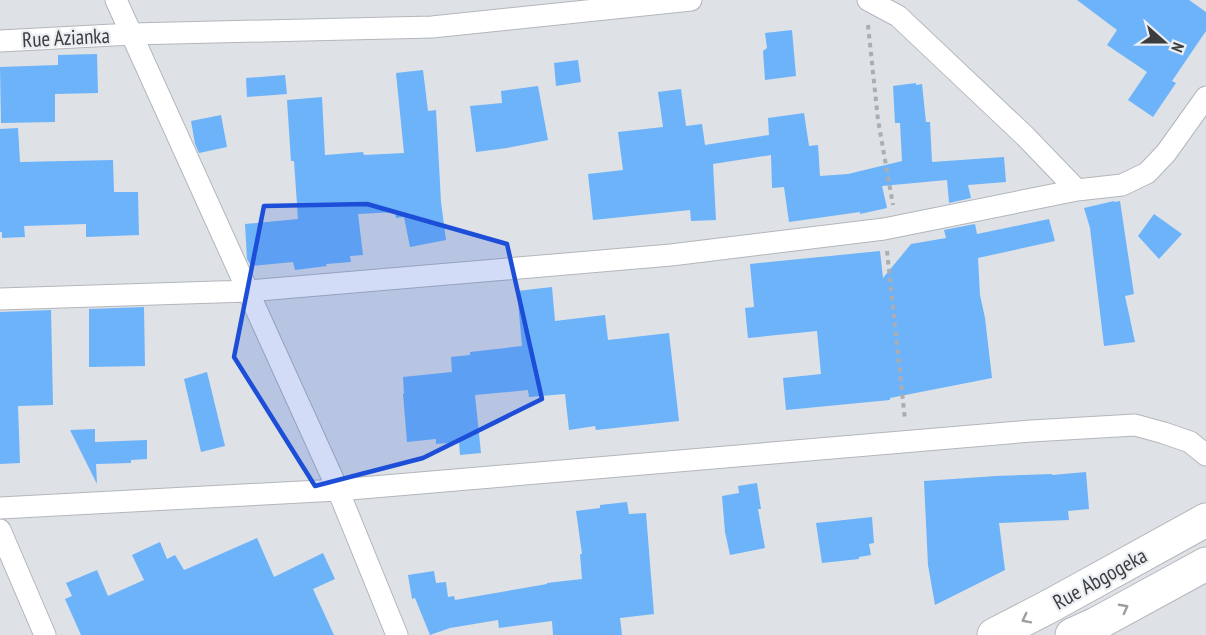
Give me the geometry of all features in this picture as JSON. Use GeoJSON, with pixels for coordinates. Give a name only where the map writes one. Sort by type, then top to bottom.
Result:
{"type":"FeatureCollection","features":[{"type":"Feature","properties":{"kind":"main road","name":"Rue Abgogeka"},"geometry":{"type":"LineString","coordinates":[[994,635],[1206,520]]}},
{"type":"Feature","properties":{"kind":"main road","name":"Rue Abgogeka"},"geometry":{"type":"LineString","coordinates":[[1072,635],[1206,564]]}},
{"type":"Feature","properties":{"kind":"street"},"geometry":{"type":"LineString","coordinates":[[116,0],[338,490],[397,635]]}},
{"type":"Feature","properties":{"kind":"street","name":"Rue Azianka"},"geometry":{"type":"LineString","coordinates":[[0,41],[132,34],[432,27],[691,0]]}},
{"type":"Feature","properties":{"kind":"street"},"geometry":{"type":"LineString","coordinates":[[868,9],[898,16],[1025,136],[1077,190]]}},
{"type":"Feature","properties":{"kind":"street"},"geometry":{"type":"LineString","coordinates":[[0,299],[248,291],[671,255],[891,227],[1077,190],[1122,185],[1147,173],[1166,153],[1206,97]]}},
{"type":"Feature","properties":{"kind":"street"},"geometry":{"type":"LineString","coordinates":[[0,508],[338,490],[1031,431],[1135,425],[1164,432],[1190,442],[1206,455]]}},
{"type":"Feature","properties":{"kind":"street"},"geometry":{"type":"LineString","coordinates":[[0,530],[45,635]]}},
{"type":"Feature","properties":{"kind":"path"},"geometry":{"type":"LineString","coordinates":[[868,9],[891,227],[907,442]]}},
{"type":"Feature","properties":{"kind":"highlighted area"},"geometry":{"type":"Polygon","coordinates":[[[367,204],[507,244],[542,399],[423,458],[315,486],[234,357],[264,206],[367,204]]]}},
{"type":"Feature","properties":{"kind":"building"},"geometry":{"type":"Polygon","coordinates":[[[1077,0],[1189,0],[1206,12],[1206,31],[1172,81],[1176,83],[1153,117],[1128,100],[1147,72],[1107,45],[1117,30],[1077,0]]]}},
{"type":"Feature","properties":{"kind":"building"},"geometry":{"type":"Polygon","coordinates":[[[792,30],[796,76],[765,80],[763,51],[767,48],[765,33],[792,30]]]}},
{"type":"Feature","properties":{"kind":"building"},"geometry":{"type":"Polygon","coordinates":[[[97,54],[98,93],[55,94],[55,122],[1,123],[0,67],[58,65],[58,55],[97,54]]]}},
{"type":"Feature","properties":{"kind":"building"},"geometry":{"type":"Polygon","coordinates":[[[578,60],[581,82],[556,86],[554,63],[578,60]]]}},
{"type":"Feature","properties":{"kind":"building"},"geometry":{"type":"Polygon","coordinates":[[[423,70],[428,111],[436,110],[441,202],[446,240],[410,247],[404,217],[396,218],[395,212],[358,214],[363,255],[350,256],[351,262],[295,270],[293,262],[251,266],[247,259],[245,224],[298,219],[287,100],[322,97],[325,155],[363,152],[364,155],[404,153],[396,73],[423,70]]]}},
{"type":"Feature","properties":{"kind":"building"},"geometry":{"type":"Polygon","coordinates":[[[285,75],[287,94],[247,97],[246,78],[285,75]]]}},
{"type":"Feature","properties":{"kind":"building"},"geometry":{"type":"Polygon","coordinates":[[[916,83],[916,85],[922,84],[926,122],[930,122],[932,162],[1004,157],[1006,182],[968,185],[971,198],[949,203],[947,180],[882,186],[887,208],[860,214],[860,212],[789,222],[784,187],[772,188],[771,155],[713,164],[716,220],[691,221],[690,210],[593,220],[588,174],[623,170],[618,132],[663,127],[658,92],[681,89],[686,126],[702,124],[705,145],[769,135],[768,118],[804,113],[809,146],[818,145],[820,176],[848,174],[902,161],[900,123],[895,123],[893,86],[916,83]]]}},
{"type":"Feature","properties":{"kind":"building"},"geometry":{"type":"Polygon","coordinates":[[[538,86],[548,140],[476,152],[470,106],[502,103],[501,91],[538,86]]]}},
{"type":"Feature","properties":{"kind":"building"},"geometry":{"type":"Polygon","coordinates":[[[221,115],[227,147],[199,153],[191,121],[221,115]]]}},
{"type":"Feature","properties":{"kind":"building"},"geometry":{"type":"Polygon","coordinates":[[[18,128],[20,162],[113,160],[114,192],[138,192],[139,235],[86,237],[86,224],[24,226],[25,237],[2,238],[2,232],[0,232],[0,129],[18,128]]]}},
{"type":"Feature","properties":{"kind":"building"},"geometry":{"type":"Polygon","coordinates":[[[1120,201],[1134,294],[1125,296],[1135,342],[1104,346],[1090,228],[1084,208],[1120,201]]]}},
{"type":"Feature","properties":{"kind":"building"},"geometry":{"type":"Polygon","coordinates":[[[1154,214],[1182,234],[1159,259],[1138,236],[1154,214]]]}},
{"type":"Feature","properties":{"kind":"building"},"geometry":{"type":"Polygon","coordinates":[[[1049,219],[1055,241],[978,258],[980,295],[992,378],[890,398],[890,400],[786,410],[783,378],[821,374],[817,331],[748,338],[745,308],[754,307],[750,264],[880,251],[883,278],[911,244],[946,238],[944,230],[975,224],[977,234],[1049,219]]]}},
{"type":"Feature","properties":{"kind":"building"},"geometry":{"type":"Polygon","coordinates":[[[552,287],[555,321],[605,315],[608,340],[669,333],[679,421],[596,430],[595,426],[569,430],[565,394],[529,397],[528,390],[475,395],[481,453],[460,455],[459,442],[436,444],[436,439],[407,442],[403,377],[452,372],[451,357],[470,355],[470,352],[522,346],[517,291],[552,287]]]}},
{"type":"Feature","properties":{"kind":"building"},"geometry":{"type":"Polygon","coordinates":[[[144,307],[145,366],[89,367],[89,309],[144,307]]]}},
{"type":"Feature","properties":{"kind":"building"},"geometry":{"type":"Polygon","coordinates":[[[51,310],[53,405],[18,406],[20,463],[0,464],[0,312],[51,310]]]}},
{"type":"Feature","properties":{"kind":"building"},"geometry":{"type":"Polygon","coordinates":[[[207,372],[225,446],[201,452],[184,379],[207,372]]]}},
{"type":"Feature","properties":{"kind":"building"},"geometry":{"type":"Polygon","coordinates":[[[95,429],[95,442],[147,440],[147,459],[131,460],[131,463],[96,464],[97,484],[70,430],[95,429]]]}},
{"type":"Feature","properties":{"kind":"building"},"geometry":{"type":"Polygon","coordinates":[[[1086,472],[1089,509],[1068,511],[1069,520],[999,523],[1005,570],[935,605],[928,565],[924,481],[1086,472]]]}},
{"type":"Feature","properties":{"kind":"building"},"geometry":{"type":"Polygon","coordinates":[[[757,483],[761,509],[758,509],[765,548],[730,555],[725,532],[722,496],[739,493],[738,486],[757,483]]]}},
{"type":"Feature","properties":{"kind":"building"},"geometry":{"type":"Polygon","coordinates":[[[627,502],[629,514],[646,513],[654,614],[620,618],[622,635],[553,635],[552,621],[499,628],[498,620],[450,628],[430,635],[415,598],[412,599],[408,575],[434,571],[436,583],[446,582],[448,597],[454,596],[455,600],[582,579],[580,554],[582,554],[576,511],[627,502]]]}},
{"type":"Feature","properties":{"kind":"building"},"geometry":{"type":"Polygon","coordinates":[[[872,517],[874,543],[869,544],[871,555],[859,557],[859,559],[822,563],[816,523],[872,517]]]}},
{"type":"Feature","properties":{"kind":"building"},"geometry":{"type":"Polygon","coordinates":[[[257,538],[274,577],[323,553],[335,579],[313,589],[334,635],[81,635],[65,599],[72,596],[66,583],[97,570],[108,596],[144,580],[132,555],[160,542],[167,559],[175,555],[184,570],[257,538]]]}}]}
